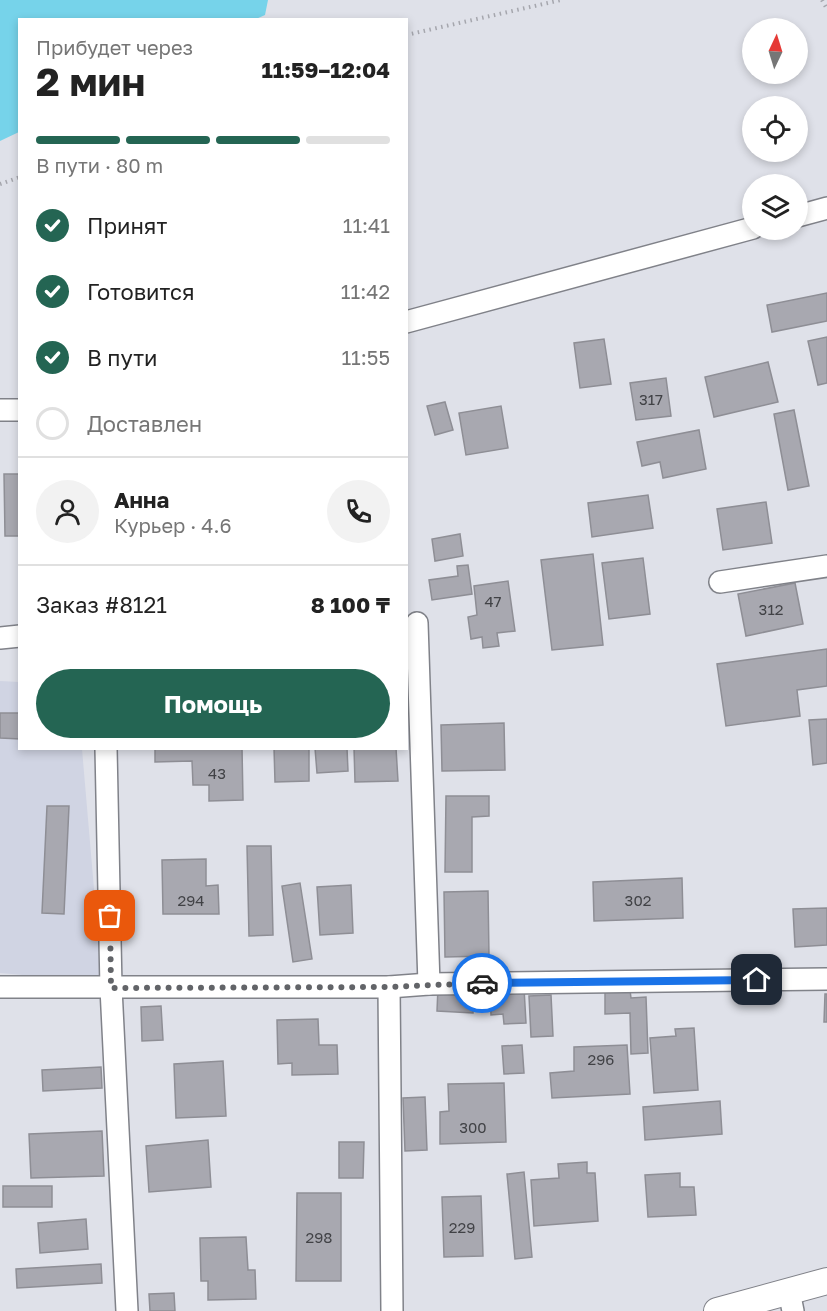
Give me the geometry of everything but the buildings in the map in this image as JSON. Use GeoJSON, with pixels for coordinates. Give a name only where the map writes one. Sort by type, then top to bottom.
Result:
{"type":"FeatureCollection","features":[{"type":"Feature","properties":{"kind":"street"},"geometry":{"type":"LineString","coordinates":[[808,213],[827,208]]}},
{"type":"Feature","properties":{"kind":"street"},"geometry":{"type":"LineString","coordinates":[[408,321],[742,231]]}},
{"type":"Feature","properties":{"kind":"street"},"geometry":{"type":"LineString","coordinates":[[0,410],[18,410]]}},
{"type":"Feature","properties":{"kind":"street"},"geometry":{"type":"LineString","coordinates":[[720,582],[827,566]]}},
{"type":"Feature","properties":{"kind":"street"},"geometry":{"type":"LineString","coordinates":[[417,623],[429,984]]}},
{"type":"Feature","properties":{"kind":"street"},"geometry":{"type":"LineString","coordinates":[[0,638],[18,636]]}},
{"type":"Feature","properties":{"kind":"street"},"geometry":{"type":"LineString","coordinates":[[106,750],[111,988],[127,1311]]}},
{"type":"Feature","properties":{"kind":"street"},"geometry":{"type":"LineString","coordinates":[[0,987],[389,987],[429,984],[827,979]]}},
{"type":"Feature","properties":{"kind":"street"},"geometry":{"type":"LineString","coordinates":[[389,987],[392,1311]]}},
{"type":"Feature","properties":{"kind":"street"},"geometry":{"type":"LineString","coordinates":[[717,1311],[791,1301],[827,1281]]}},
{"type":"Feature","properties":{"kind":"path"},"geometry":{"type":"LineString","coordinates":[[408,35],[561,0]]}},
{"type":"Feature","properties":{"kind":"path"},"geometry":{"type":"LineString","coordinates":[[822,0],[827,9]]}},
{"type":"Feature","properties":{"kind":"path"},"geometry":{"type":"LineString","coordinates":[[0,184],[18,178]]}},
{"type":"Feature","properties":{"kind":"shaded area"},"geometry":{"type":"Polygon","coordinates":[[[0,681],[18,682],[18,750],[82,750],[102,982],[0,973],[0,681]]]}},
{"type":"Feature","properties":{"kind":"water"},"geometry":{"type":"Polygon","coordinates":[[[0,0],[268,0],[265,15],[258,18],[18,18],[18,132],[0,141],[0,0]]]}},
{"type":"Feature","properties":{"kind":"way so far"},"geometry":{"type":"LineString","coordinates":[[110,916],[111,988],[389,987],[482,983]]}},
{"type":"Feature","properties":{"kind":"route"},"geometry":{"type":"LineString","coordinates":[[482,983],[757,980]]}}]}
